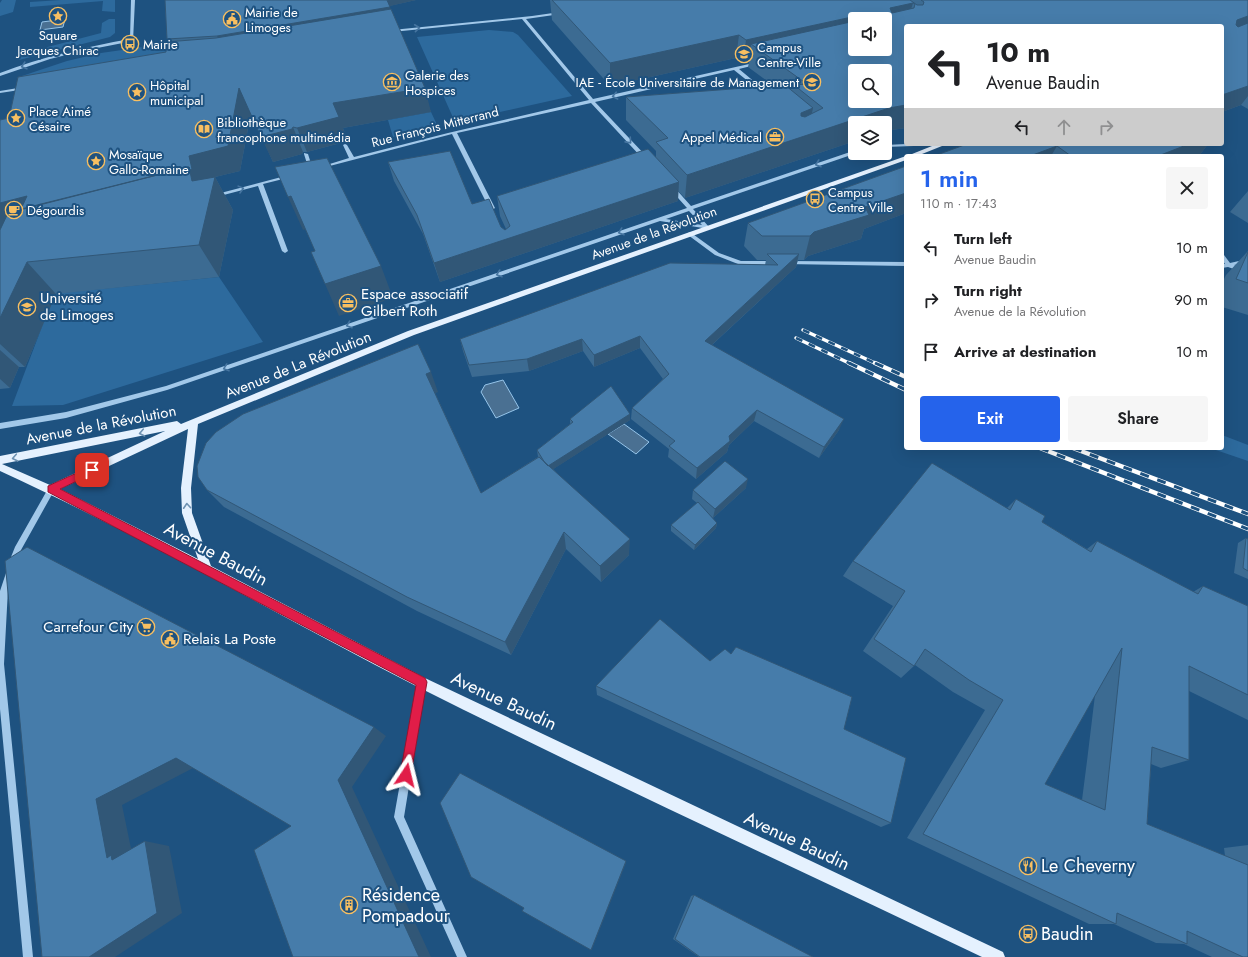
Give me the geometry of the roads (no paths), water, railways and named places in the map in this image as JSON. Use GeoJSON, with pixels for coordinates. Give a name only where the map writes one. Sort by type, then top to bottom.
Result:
{"type":"FeatureCollection","features":[{"type":"Feature","properties":{"kind":"main road"},"geometry":{"type":"LineString","coordinates":[[916,154],[938,146]]}},
{"type":"Feature","properties":{"kind":"main road","name":"Avenue de la Révolution"},"geometry":{"type":"LineString","coordinates":[[412,333],[904,159]]}},
{"type":"Feature","properties":{"kind":"main road","name":"Avenue de La Révolution"},"geometry":{"type":"LineString","coordinates":[[194,422],[412,333]]}},
{"type":"Feature","properties":{"kind":"main road"},"geometry":{"type":"LineString","coordinates":[[194,422],[186,488],[187,513],[207,569]]}},
{"type":"Feature","properties":{"kind":"main road","name":"Avenue de la Révolution"},"geometry":{"type":"LineString","coordinates":[[0,460],[194,422]]}},
{"type":"Feature","properties":{"kind":"main road","name":"Avenue de la Révolution"},"geometry":{"type":"LineString","coordinates":[[51,489],[194,422]]}},
{"type":"Feature","properties":{"kind":"main road","name":"Avenue Baudin"},"geometry":{"type":"LineString","coordinates":[[0,467],[51,489],[422,682],[998,957]]}},
{"type":"Feature","properties":{"kind":"street"},"geometry":{"type":"LineString","coordinates":[[0,75],[51,58],[92,47],[132,40],[133,0]]}},
{"type":"Feature","properties":{"kind":"street"},"geometry":{"type":"LineString","coordinates":[[390,32],[523,18],[567,11]]}},
{"type":"Feature","properties":{"kind":"street"},"geometry":{"type":"LineString","coordinates":[[523,18],[593,102],[649,163]]}},
{"type":"Feature","properties":{"kind":"street","name":"Rue François Mitterrand"},"geometry":{"type":"LineString","coordinates":[[305,172],[454,133],[766,61]]}},
{"type":"Feature","properties":{"kind":"street"},"geometry":{"type":"LineString","coordinates":[[735,68],[768,95]]}},
{"type":"Feature","properties":{"kind":"street"},"geometry":{"type":"LineString","coordinates":[[0,92],[27,87]]}},
{"type":"Feature","properties":{"kind":"street"},"geometry":{"type":"LineString","coordinates":[[454,133],[495,214]]}},
{"type":"Feature","properties":{"kind":"street"},"geometry":{"type":"LineString","coordinates":[[345,145],[352,159]]}},
{"type":"Feature","properties":{"kind":"street"},"geometry":{"type":"LineString","coordinates":[[892,146],[904,145]]}},
{"type":"Feature","properties":{"kind":"street"},"geometry":{"type":"LineString","coordinates":[[306,154],[311,170]]}},
{"type":"Feature","properties":{"kind":"street"},"geometry":{"type":"LineString","coordinates":[[0,426],[66,415],[168,388],[848,154]]}},
{"type":"Feature","properties":{"kind":"street"},"geometry":{"type":"LineString","coordinates":[[639,161],[644,158]]}},
{"type":"Feature","properties":{"kind":"street"},"geometry":{"type":"LineString","coordinates":[[206,198],[298,173]]}},
{"type":"Feature","properties":{"kind":"street"},"geometry":{"type":"LineString","coordinates":[[260,184],[285,250]]}},
{"type":"Feature","properties":{"kind":"street"},"geometry":{"type":"LineString","coordinates":[[669,185],[707,228]]}},
{"type":"Feature","properties":{"kind":"street"},"geometry":{"type":"LineString","coordinates":[[492,207],[500,205]]}},
{"type":"Feature","properties":{"kind":"street"},"geometry":{"type":"LineString","coordinates":[[658,219],[707,228]]}},
{"type":"Feature","properties":{"kind":"street"},"geometry":{"type":"LineString","coordinates":[[690,234],[717,254],[740,263],[904,264]]}},
{"type":"Feature","properties":{"kind":"street"},"geometry":{"type":"LineString","coordinates":[[1224,258],[1230,266],[1248,272]]}},
{"type":"Feature","properties":{"kind":"street"},"geometry":{"type":"LineString","coordinates":[[1224,266],[1230,266],[1248,261]]}},
{"type":"Feature","properties":{"kind":"street"},"geometry":{"type":"LineString","coordinates":[[28,957],[0,664],[4,589],[18,549],[51,489]]}},
{"type":"Feature","properties":{"kind":"street"},"geometry":{"type":"LineString","coordinates":[[422,682],[399,817],[462,957]]}},
{"type":"Feature","properties":{"kind":"railway"},"geometry":{"type":"LineString","coordinates":[[803,330],[877,364]]}},
{"type":"Feature","properties":{"kind":"railway"},"geometry":{"type":"LineString","coordinates":[[796,338],[851,364]]}},
{"type":"Feature","properties":{"kind":"railway"},"geometry":{"type":"LineString","coordinates":[[849,363],[904,389]]}},
{"type":"Feature","properties":{"kind":"railway"},"geometry":{"type":"LineString","coordinates":[[875,363],[904,376]]}},
{"type":"Feature","properties":{"kind":"railway"},"geometry":{"type":"LineString","coordinates":[[1045,450],[1248,529]]}},
{"type":"Feature","properties":{"kind":"railway"},"geometry":{"type":"LineString","coordinates":[[1078,450],[1248,514]]}},
{"type":"Feature","properties":{"kind":"place","name":"Square Jacques Chirac"},"geometry":{"type":"Point","coordinates":[58,16]}},
{"type":"Feature","properties":{"kind":"place","name":"Mairie de Limoges"},"geometry":{"type":"Point","coordinates":[232,19]}},
{"type":"Feature","properties":{"kind":"place","name":"Mairie"},"geometry":{"type":"Point","coordinates":[130,44]}},
{"type":"Feature","properties":{"kind":"place","name":"Campus Centre-Ville"},"geometry":{"type":"Point","coordinates":[744,54]}},
{"type":"Feature","properties":{"kind":"place","name":"Galerie des Hospices"},"geometry":{"type":"Point","coordinates":[392,82]}},
{"type":"Feature","properties":{"kind":"place","name":"IAE - École Universitaire de Management"},"geometry":{"type":"Point","coordinates":[812,82]}},
{"type":"Feature","properties":{"kind":"place","name":"Hôpital municipal"},"geometry":{"type":"Point","coordinates":[137,92]}},
{"type":"Feature","properties":{"kind":"place","name":"Place Aimé Césaire"},"geometry":{"type":"Point","coordinates":[16,118]}},
{"type":"Feature","properties":{"kind":"place","name":"Bibliothèque francophone multimédia"},"geometry":{"type":"Point","coordinates":[204,129]}},
{"type":"Feature","properties":{"kind":"place","name":"Appel Médical"},"geometry":{"type":"Point","coordinates":[775,137]}},
{"type":"Feature","properties":{"kind":"place","name":"Mosaïque Gallo-Romaine"},"geometry":{"type":"Point","coordinates":[96,161]}},
{"type":"Feature","properties":{"kind":"place","name":"Campus Centre Ville"},"geometry":{"type":"Point","coordinates":[815,199]}},
{"type":"Feature","properties":{"kind":"place","name":"Dégourdis"},"geometry":{"type":"Point","coordinates":[14,210]}},
{"type":"Feature","properties":{"kind":"place","name":"Espace associatif Gilbert Roth"},"geometry":{"type":"Point","coordinates":[348,303]}},
{"type":"Feature","properties":{"kind":"place","name":"Université de Limoges"},"geometry":{"type":"Point","coordinates":[27,307]}},
{"type":"Feature","properties":{"kind":"place","name":"Carrefour City"},"geometry":{"type":"Point","coordinates":[146,627]}},
{"type":"Feature","properties":{"kind":"place","name":"Relais La Poste"},"geometry":{"type":"Point","coordinates":[170,639]}},
{"type":"Feature","properties":{"kind":"place","name":"Le Cheverny"},"geometry":{"type":"Point","coordinates":[1028,866]}},
{"type":"Feature","properties":{"kind":"place","name":"Résidence Pompadour"},"geometry":{"type":"Point","coordinates":[349,905]}},
{"type":"Feature","properties":{"kind":"place","name":"Baudin"},"geometry":{"type":"Point","coordinates":[1028,934]}}]}
